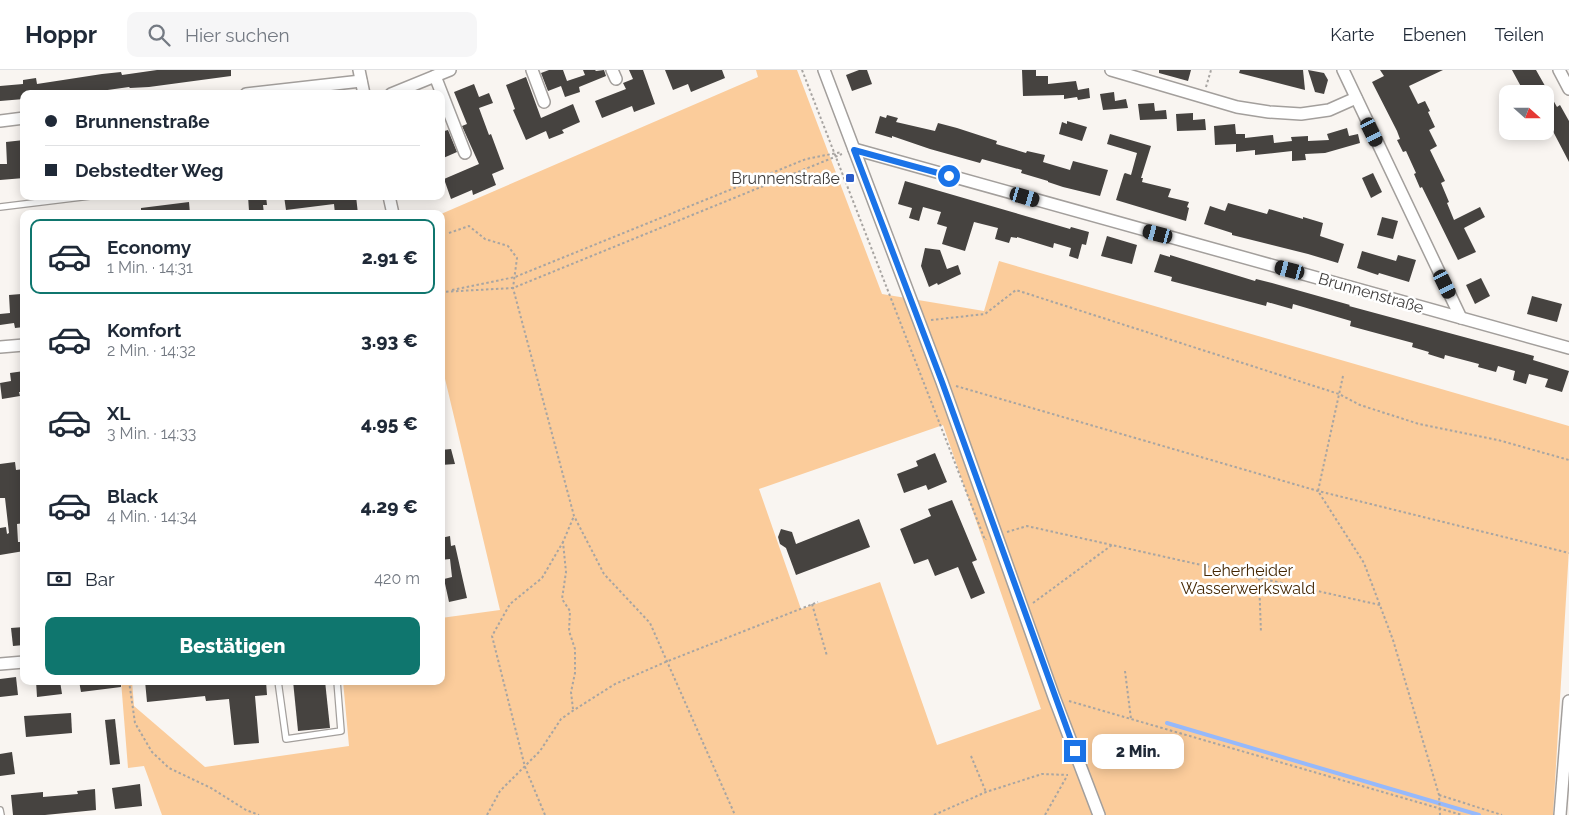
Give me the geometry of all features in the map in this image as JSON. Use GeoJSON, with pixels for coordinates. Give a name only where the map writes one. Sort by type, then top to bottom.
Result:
{"type":"FeatureCollection","features":[{"type":"Feature","properties":{"kind":"street"},"geometry":{"type":"LineString","coordinates":[[401,90],[450,70]]}},
{"type":"Feature","properties":{"kind":"street"},"geometry":{"type":"LineString","coordinates":[[532,70],[544,102]]}},
{"type":"Feature","properties":{"kind":"street"},"geometry":{"type":"LineString","coordinates":[[824,70],[942,382],[1054,697],[1099,815]]}},
{"type":"Feature","properties":{"kind":"street"},"geometry":{"type":"LineString","coordinates":[[1111,70],[1237,107],[1269,112],[1301,114],[1329,110],[1356,98]]}},
{"type":"Feature","properties":{"kind":"street"},"geometry":{"type":"LineString","coordinates":[[1343,70],[1461,318]]}},
{"type":"Feature","properties":{"kind":"street"},"geometry":{"type":"LineString","coordinates":[[1560,70],[1569,89]]}},
{"type":"Feature","properties":{"kind":"street"},"geometry":{"type":"LineString","coordinates":[[271,90],[360,76],[363,90]]}},
{"type":"Feature","properties":{"kind":"street"},"geometry":{"type":"LineString","coordinates":[[435,76],[441,90]]}},
{"type":"Feature","properties":{"kind":"street"},"geometry":{"type":"LineString","coordinates":[[445,101],[466,153]]}},
{"type":"Feature","properties":{"kind":"street"},"geometry":{"type":"LineString","coordinates":[[0,121],[20,118]]}},
{"type":"Feature","properties":{"kind":"street","name":"Brunnenstraße"},"geometry":{"type":"LineString","coordinates":[[854,150],[1569,348]]}},
{"type":"Feature","properties":{"kind":"street"},"geometry":{"type":"LineString","coordinates":[[0,348],[20,346]]}},
{"type":"Feature","properties":{"kind":"street"},"geometry":{"type":"LineString","coordinates":[[0,664],[20,662]]}},
{"type":"Feature","properties":{"kind":"street"},"geometry":{"type":"LineString","coordinates":[[1560,815],[1569,701]]}},
{"type":"Feature","properties":{"kind":"lane"},"geometry":{"type":"LineString","coordinates":[[0,207],[57,200]]}},
{"type":"Feature","properties":{"kind":"lane"},"geometry":{"type":"LineString","coordinates":[[279,685],[286,739],[341,731],[336,685]]}},
{"type":"Feature","properties":{"kind":"lane"},"geometry":{"type":"LineString","coordinates":[[0,810],[1,815]]}},
{"type":"Feature","properties":{"kind":"path"},"geometry":{"type":"LineString","coordinates":[[802,70],[984,540],[1027,526],[1380,605]]}},
{"type":"Feature","properties":{"kind":"path"},"geometry":{"type":"LineString","coordinates":[[1204,97],[1211,70]]}},
{"type":"Feature","properties":{"kind":"path"},"geometry":{"type":"LineString","coordinates":[[445,291],[515,278],[806,159],[854,150]]}},
{"type":"Feature","properties":{"kind":"path"},"geometry":{"type":"LineString","coordinates":[[445,292],[513,288],[854,150]]}},
{"type":"Feature","properties":{"kind":"path"},"geometry":{"type":"LineString","coordinates":[[449,233],[469,226],[485,239],[508,246],[517,258],[513,288],[574,516],[604,574],[650,623],[735,815]]}},
{"type":"Feature","properties":{"kind":"path"},"geometry":{"type":"LineString","coordinates":[[919,322],[985,314],[1016,290],[1339,394],[1360,405],[1418,424],[1498,440],[1569,460]]}},
{"type":"Feature","properties":{"kind":"path"},"geometry":{"type":"LineString","coordinates":[[1342,376],[1318,491],[1364,563],[1380,605],[1393,640],[1439,795],[1440,815]]}},
{"type":"Feature","properties":{"kind":"path"},"geometry":{"type":"LineString","coordinates":[[942,382],[1318,491],[1569,553]]}},
{"type":"Feature","properties":{"kind":"path"},"geometry":{"type":"LineString","coordinates":[[545,815],[525,767],[492,636],[510,604],[542,578],[563,542],[574,516]]}},
{"type":"Feature","properties":{"kind":"path"},"geometry":{"type":"LineString","coordinates":[[563,542],[566,572],[562,599],[570,611],[569,631],[575,648],[575,673],[571,692],[574,710]]}},
{"type":"Feature","properties":{"kind":"path"},"geometry":{"type":"LineString","coordinates":[[1025,614],[1029,606],[1112,545]]}},
{"type":"Feature","properties":{"kind":"path"},"geometry":{"type":"LineString","coordinates":[[1259,578],[1261,633]]}},
{"type":"Feature","properties":{"kind":"path"},"geometry":{"type":"LineString","coordinates":[[487,815],[500,791],[540,751],[561,719],[614,684],[818,602]]}},
{"type":"Feature","properties":{"kind":"path"},"geometry":{"type":"LineString","coordinates":[[812,604],[827,656]]}},
{"type":"Feature","properties":{"kind":"path"},"geometry":{"type":"LineString","coordinates":[[1125,672],[1131,719]]}},
{"type":"Feature","properties":{"kind":"path"},"geometry":{"type":"LineString","coordinates":[[130,685],[135,723],[152,752],[169,768],[211,788],[246,810],[259,815]]}},
{"type":"Feature","properties":{"kind":"path"},"geometry":{"type":"LineString","coordinates":[[1054,697],[1440,807],[1462,815]]}},
{"type":"Feature","properties":{"kind":"path"},"geometry":{"type":"LineString","coordinates":[[971,756],[986,792]]}},
{"type":"Feature","properties":{"kind":"path"},"geometry":{"type":"LineString","coordinates":[[934,815],[986,792],[1042,774],[1068,775],[1045,815]]}},
{"type":"Feature","properties":{"kind":"path"},"geometry":{"type":"LineString","coordinates":[[1439,795],[1502,815]]}},
{"type":"Feature","properties":{"kind":"green space","name":"Leherheider Wasserwerkswald"},"geometry":{"type":"Polygon","coordinates":[[[756,70],[797,70],[882,294],[984,311],[999,261],[1569,426],[1569,549],[1553,815],[162,815],[144,766],[128,768],[121,685],[132,685],[134,706],[205,767],[349,746],[343,685],[445,685],[445,617],[500,610],[445,379],[445,212],[758,77],[756,70]],[[943,425],[759,489],[801,609],[880,582],[937,745],[1041,709],[943,425]]]}},
{"type":"Feature","properties":{"kind":"building"},"geometry":{"type":"Polygon","coordinates":[[[157,70],[231,70],[231,76],[149,87],[108,90],[20,90],[20,99],[0,101],[0,86],[23,84],[23,80],[36,78],[37,84],[102,74],[121,72],[122,75],[157,70]]]}},
{"type":"Feature","properties":{"kind":"building"},"geometry":{"type":"Polygon","coordinates":[[[549,70],[563,70],[567,81],[585,75],[583,70],[604,70],[606,76],[579,87],[580,92],[565,97],[561,86],[548,91],[541,73],[549,70]]]}},
{"type":"Feature","properties":{"kind":"building"},"geometry":{"type":"Polygon","coordinates":[[[629,70],[643,70],[655,104],[634,112],[632,106],[602,118],[595,101],[626,89],[623,83],[633,79],[629,70]]]}},
{"type":"Feature","properties":{"kind":"building"},"geometry":{"type":"Polygon","coordinates":[[[665,70],[722,70],[725,78],[691,92],[688,84],[673,90],[665,70]]]}},
{"type":"Feature","properties":{"kind":"building"},"geometry":{"type":"Polygon","coordinates":[[[859,70],[867,70],[872,84],[852,91],[846,75],[859,70]]]}},
{"type":"Feature","properties":{"kind":"building"},"geometry":{"type":"Polygon","coordinates":[[[1022,70],[1036,70],[1036,76],[1048,76],[1048,84],[1076,81],[1078,90],[1089,88],[1090,98],[1078,100],[1077,97],[1064,99],[1064,95],[1023,96],[1022,70]]]}},
{"type":"Feature","properties":{"kind":"building"},"geometry":{"type":"Polygon","coordinates":[[[1159,70],[1191,70],[1188,81],[1159,73],[1159,70]]]}},
{"type":"Feature","properties":{"kind":"building"},"geometry":{"type":"Polygon","coordinates":[[[1240,70],[1303,70],[1305,90],[1239,73],[1240,70]]]}},
{"type":"Feature","properties":{"kind":"building"},"geometry":{"type":"Polygon","coordinates":[[[1308,70],[1324,73],[1328,80],[1324,94],[1315,92],[1308,70]]]}},
{"type":"Feature","properties":{"kind":"building"},"geometry":{"type":"Polygon","coordinates":[[[1380,70],[1443,70],[1409,86],[1418,104],[1425,101],[1430,111],[1428,112],[1435,127],[1429,130],[1437,146],[1430,150],[1445,181],[1441,183],[1454,220],[1480,207],[1485,217],[1464,228],[1476,252],[1458,260],[1422,187],[1420,188],[1414,174],[1416,173],[1406,151],[1403,152],[1397,140],[1400,139],[1397,131],[1372,82],[1384,76],[1380,70]]]}},
{"type":"Feature","properties":{"kind":"building"},"geometry":{"type":"Polygon","coordinates":[[[1512,70],[1536,70],[1545,85],[1520,85],[1512,70]]]}},
{"type":"Feature","properties":{"kind":"building"},"geometry":{"type":"Polygon","coordinates":[[[526,77],[541,118],[573,104],[580,122],[562,130],[564,133],[549,139],[546,131],[526,140],[513,110],[515,109],[506,85],[526,77]]]}},
{"type":"Feature","properties":{"kind":"building"},"geometry":{"type":"Polygon","coordinates":[[[474,84],[479,97],[489,93],[493,103],[479,108],[504,169],[492,174],[496,185],[473,195],[472,190],[451,199],[445,179],[479,164],[462,126],[467,124],[454,92],[474,84]]]}},
{"type":"Feature","properties":{"kind":"building"},"geometry":{"type":"Polygon","coordinates":[[[1114,92],[1115,101],[1126,99],[1128,108],[1103,110],[1100,94],[1114,92]]]}},
{"type":"Feature","properties":{"kind":"building"},"geometry":{"type":"Polygon","coordinates":[[[1554,102],[1557,107],[1560,105],[1569,121],[1569,162],[1554,133],[1554,102]]]}},
{"type":"Feature","properties":{"kind":"building"},"geometry":{"type":"Polygon","coordinates":[[[1154,103],[1155,111],[1166,110],[1167,119],[1140,120],[1138,104],[1154,103]]]}},
{"type":"Feature","properties":{"kind":"building"},"geometry":{"type":"Polygon","coordinates":[[[1193,113],[1193,120],[1205,119],[1206,130],[1177,131],[1176,114],[1193,113]]]}},
{"type":"Feature","properties":{"kind":"building"},"geometry":{"type":"Polygon","coordinates":[[[887,115],[898,118],[896,122],[935,131],[938,123],[957,128],[997,141],[996,144],[1026,153],[1027,151],[1045,155],[1043,162],[1070,170],[1073,161],[1108,170],[1100,196],[1063,187],[1021,173],[1022,170],[982,159],[980,163],[892,136],[892,138],[875,133],[880,116],[886,118],[887,115]]]}},
{"type":"Feature","properties":{"kind":"building"},"geometry":{"type":"Polygon","coordinates":[[[1067,121],[1087,127],[1082,141],[1059,134],[1062,122],[1067,124],[1067,121]]]}},
{"type":"Feature","properties":{"kind":"building"},"geometry":{"type":"Polygon","coordinates":[[[1235,124],[1236,134],[1245,134],[1245,138],[1273,135],[1274,143],[1292,141],[1291,137],[1308,136],[1308,141],[1329,140],[1327,134],[1347,128],[1349,136],[1358,134],[1360,143],[1325,153],[1305,154],[1306,160],[1292,161],[1292,151],[1255,155],[1255,150],[1236,152],[1236,144],[1215,145],[1214,126],[1235,124]]]}},
{"type":"Feature","properties":{"kind":"building"},"geometry":{"type":"Polygon","coordinates":[[[448,130],[457,152],[445,157],[445,131],[448,130]]]}},
{"type":"Feature","properties":{"kind":"building"},"geometry":{"type":"Polygon","coordinates":[[[1110,134],[1151,146],[1141,178],[1143,178],[1142,182],[1171,189],[1168,197],[1189,202],[1186,221],[1116,200],[1124,174],[1131,175],[1137,153],[1107,144],[1110,134]]]}},
{"type":"Feature","properties":{"kind":"building"},"geometry":{"type":"Polygon","coordinates":[[[20,140],[20,178],[0,180],[0,164],[7,164],[6,142],[20,140]]]}},
{"type":"Feature","properties":{"kind":"building"},"geometry":{"type":"Polygon","coordinates":[[[1373,173],[1382,192],[1371,198],[1362,178],[1373,173]]]}},
{"type":"Feature","properties":{"kind":"building"},"geometry":{"type":"Polygon","coordinates":[[[905,181],[1070,229],[1071,227],[1089,232],[1086,245],[1082,244],[1078,259],[1069,256],[1071,248],[1054,243],[1053,248],[1017,237],[1011,237],[1009,243],[995,239],[998,228],[974,222],[965,251],[942,244],[947,227],[937,224],[941,212],[923,207],[919,221],[909,218],[912,208],[898,204],[905,181]]]}},
{"type":"Feature","properties":{"kind":"building"},"geometry":{"type":"Polygon","coordinates":[[[248,200],[266,200],[267,205],[263,205],[264,210],[249,210],[248,200]]]}},
{"type":"Feature","properties":{"kind":"building"},"geometry":{"type":"Polygon","coordinates":[[[285,200],[356,200],[358,210],[335,210],[334,204],[286,210],[285,200]]]}},
{"type":"Feature","properties":{"kind":"building"},"geometry":{"type":"Polygon","coordinates":[[[189,202],[190,210],[141,210],[141,208],[189,202]]]}},
{"type":"Feature","properties":{"kind":"building"},"geometry":{"type":"Polygon","coordinates":[[[1228,203],[1267,214],[1269,209],[1323,223],[1320,236],[1344,244],[1338,263],[1232,235],[1232,233],[1204,224],[1210,206],[1225,211],[1228,203]]]}},
{"type":"Feature","properties":{"kind":"building"},"geometry":{"type":"Polygon","coordinates":[[[1382,217],[1398,221],[1393,239],[1377,235],[1382,217]]]}},
{"type":"Feature","properties":{"kind":"building"},"geometry":{"type":"Polygon","coordinates":[[[1107,236],[1137,245],[1132,264],[1101,256],[1107,236]]]}},
{"type":"Feature","properties":{"kind":"building"},"geometry":{"type":"Polygon","coordinates":[[[925,248],[940,250],[947,269],[958,265],[961,274],[938,285],[937,283],[929,287],[921,266],[925,248]]]}},
{"type":"Feature","properties":{"kind":"building"},"geometry":{"type":"Polygon","coordinates":[[[1362,251],[1396,261],[1398,255],[1416,260],[1409,282],[1357,268],[1362,251]]]}},
{"type":"Feature","properties":{"kind":"building"},"geometry":{"type":"Polygon","coordinates":[[[1160,254],[1170,257],[1170,255],[1255,281],[1256,279],[1272,283],[1534,356],[1533,360],[1569,371],[1562,392],[1545,387],[1548,379],[1529,374],[1526,384],[1513,380],[1515,371],[1498,366],[1496,372],[1478,367],[1479,364],[1445,355],[1444,359],[1412,347],[1413,343],[1350,326],[1351,321],[1293,304],[1292,309],[1267,302],[1266,306],[1171,281],[1172,277],[1154,272],[1160,254]]]}},
{"type":"Feature","properties":{"kind":"building"},"geometry":{"type":"Polygon","coordinates":[[[1481,278],[1490,296],[1475,304],[1466,285],[1481,278]]]}},
{"type":"Feature","properties":{"kind":"building"},"geometry":{"type":"Polygon","coordinates":[[[20,294],[20,327],[15,328],[14,323],[0,325],[0,314],[10,313],[9,295],[20,294]]]}},
{"type":"Feature","properties":{"kind":"building"},"geometry":{"type":"Polygon","coordinates":[[[1532,296],[1562,304],[1557,322],[1527,314],[1532,296]]]}},
{"type":"Feature","properties":{"kind":"building"},"geometry":{"type":"Polygon","coordinates":[[[20,372],[20,396],[2,399],[0,383],[11,381],[10,373],[20,372]]]}},
{"type":"Feature","properties":{"kind":"building"},"geometry":{"type":"Polygon","coordinates":[[[451,449],[455,464],[445,465],[445,450],[451,449]]]}},
{"type":"Feature","properties":{"kind":"building"},"geometry":{"type":"Polygon","coordinates":[[[935,453],[947,482],[928,490],[926,485],[904,493],[897,474],[918,466],[916,461],[935,453]]]}},
{"type":"Feature","properties":{"kind":"building"},"geometry":{"type":"Polygon","coordinates":[[[15,462],[16,470],[20,470],[20,524],[17,524],[20,552],[0,555],[0,528],[6,527],[7,534],[9,533],[5,498],[0,498],[0,464],[15,462]]]}},
{"type":"Feature","properties":{"kind":"building"},"geometry":{"type":"Polygon","coordinates":[[[952,500],[977,560],[972,562],[985,593],[971,599],[958,567],[935,576],[928,559],[914,564],[900,529],[931,516],[928,509],[952,500]]]}},
{"type":"Feature","properties":{"kind":"building"},"geometry":{"type":"Polygon","coordinates":[[[859,519],[870,547],[796,575],[786,548],[780,544],[778,537],[781,529],[792,532],[796,544],[859,519]]]}},
{"type":"Feature","properties":{"kind":"building"},"geometry":{"type":"Polygon","coordinates":[[[450,536],[451,546],[455,545],[467,598],[449,602],[445,579],[452,577],[450,559],[445,560],[445,537],[450,536]]]}},
{"type":"Feature","properties":{"kind":"building"},"geometry":{"type":"Polygon","coordinates":[[[20,627],[20,645],[13,646],[11,628],[20,627]]]}},
{"type":"Feature","properties":{"kind":"building"},"geometry":{"type":"Polygon","coordinates":[[[16,677],[18,695],[0,697],[0,679],[16,677]]]}},
{"type":"Feature","properties":{"kind":"building"},"geometry":{"type":"Polygon","coordinates":[[[36,685],[61,685],[62,694],[37,697],[36,685]]]}},
{"type":"Feature","properties":{"kind":"building"},"geometry":{"type":"Polygon","coordinates":[[[80,685],[121,685],[121,687],[81,692],[80,685]]]}},
{"type":"Feature","properties":{"kind":"building"},"geometry":{"type":"Polygon","coordinates":[[[145,685],[266,685],[267,695],[255,696],[259,743],[234,745],[229,699],[206,701],[205,696],[147,702],[145,685]]]}},
{"type":"Feature","properties":{"kind":"building"},"geometry":{"type":"Polygon","coordinates":[[[293,685],[325,685],[330,728],[298,731],[293,685]]]}},
{"type":"Feature","properties":{"kind":"building"},"geometry":{"type":"Polygon","coordinates":[[[71,713],[72,733],[26,737],[24,716],[71,713]]]}},
{"type":"Feature","properties":{"kind":"building"},"geometry":{"type":"Polygon","coordinates":[[[115,719],[120,764],[110,765],[105,720],[115,719]]]}},
{"type":"Feature","properties":{"kind":"building"},"geometry":{"type":"Polygon","coordinates":[[[12,752],[15,774],[0,776],[0,754],[12,752]]]}},
{"type":"Feature","properties":{"kind":"building"},"geometry":{"type":"Polygon","coordinates":[[[140,784],[142,806],[115,809],[112,788],[140,784]]]}},
{"type":"Feature","properties":{"kind":"building"},"geometry":{"type":"Polygon","coordinates":[[[95,789],[96,810],[45,815],[13,815],[11,795],[43,792],[43,797],[78,794],[77,791],[95,789]]]}},
{"type":"Feature","properties":{"kind":"waterway"},"geometry":{"type":"LineString","coordinates":[[1167,723],[1479,815]]}},
{"type":"Feature","properties":{"kind":"place","name":"Brunnenstraße"},"geometry":{"type":"Point","coordinates":[850,178]}},
{"type":"Feature","properties":{"kind":"route"},"geometry":{"type":"LineString","coordinates":[[949,176],[854,150],[942,382],[1075,751]]}}]}
